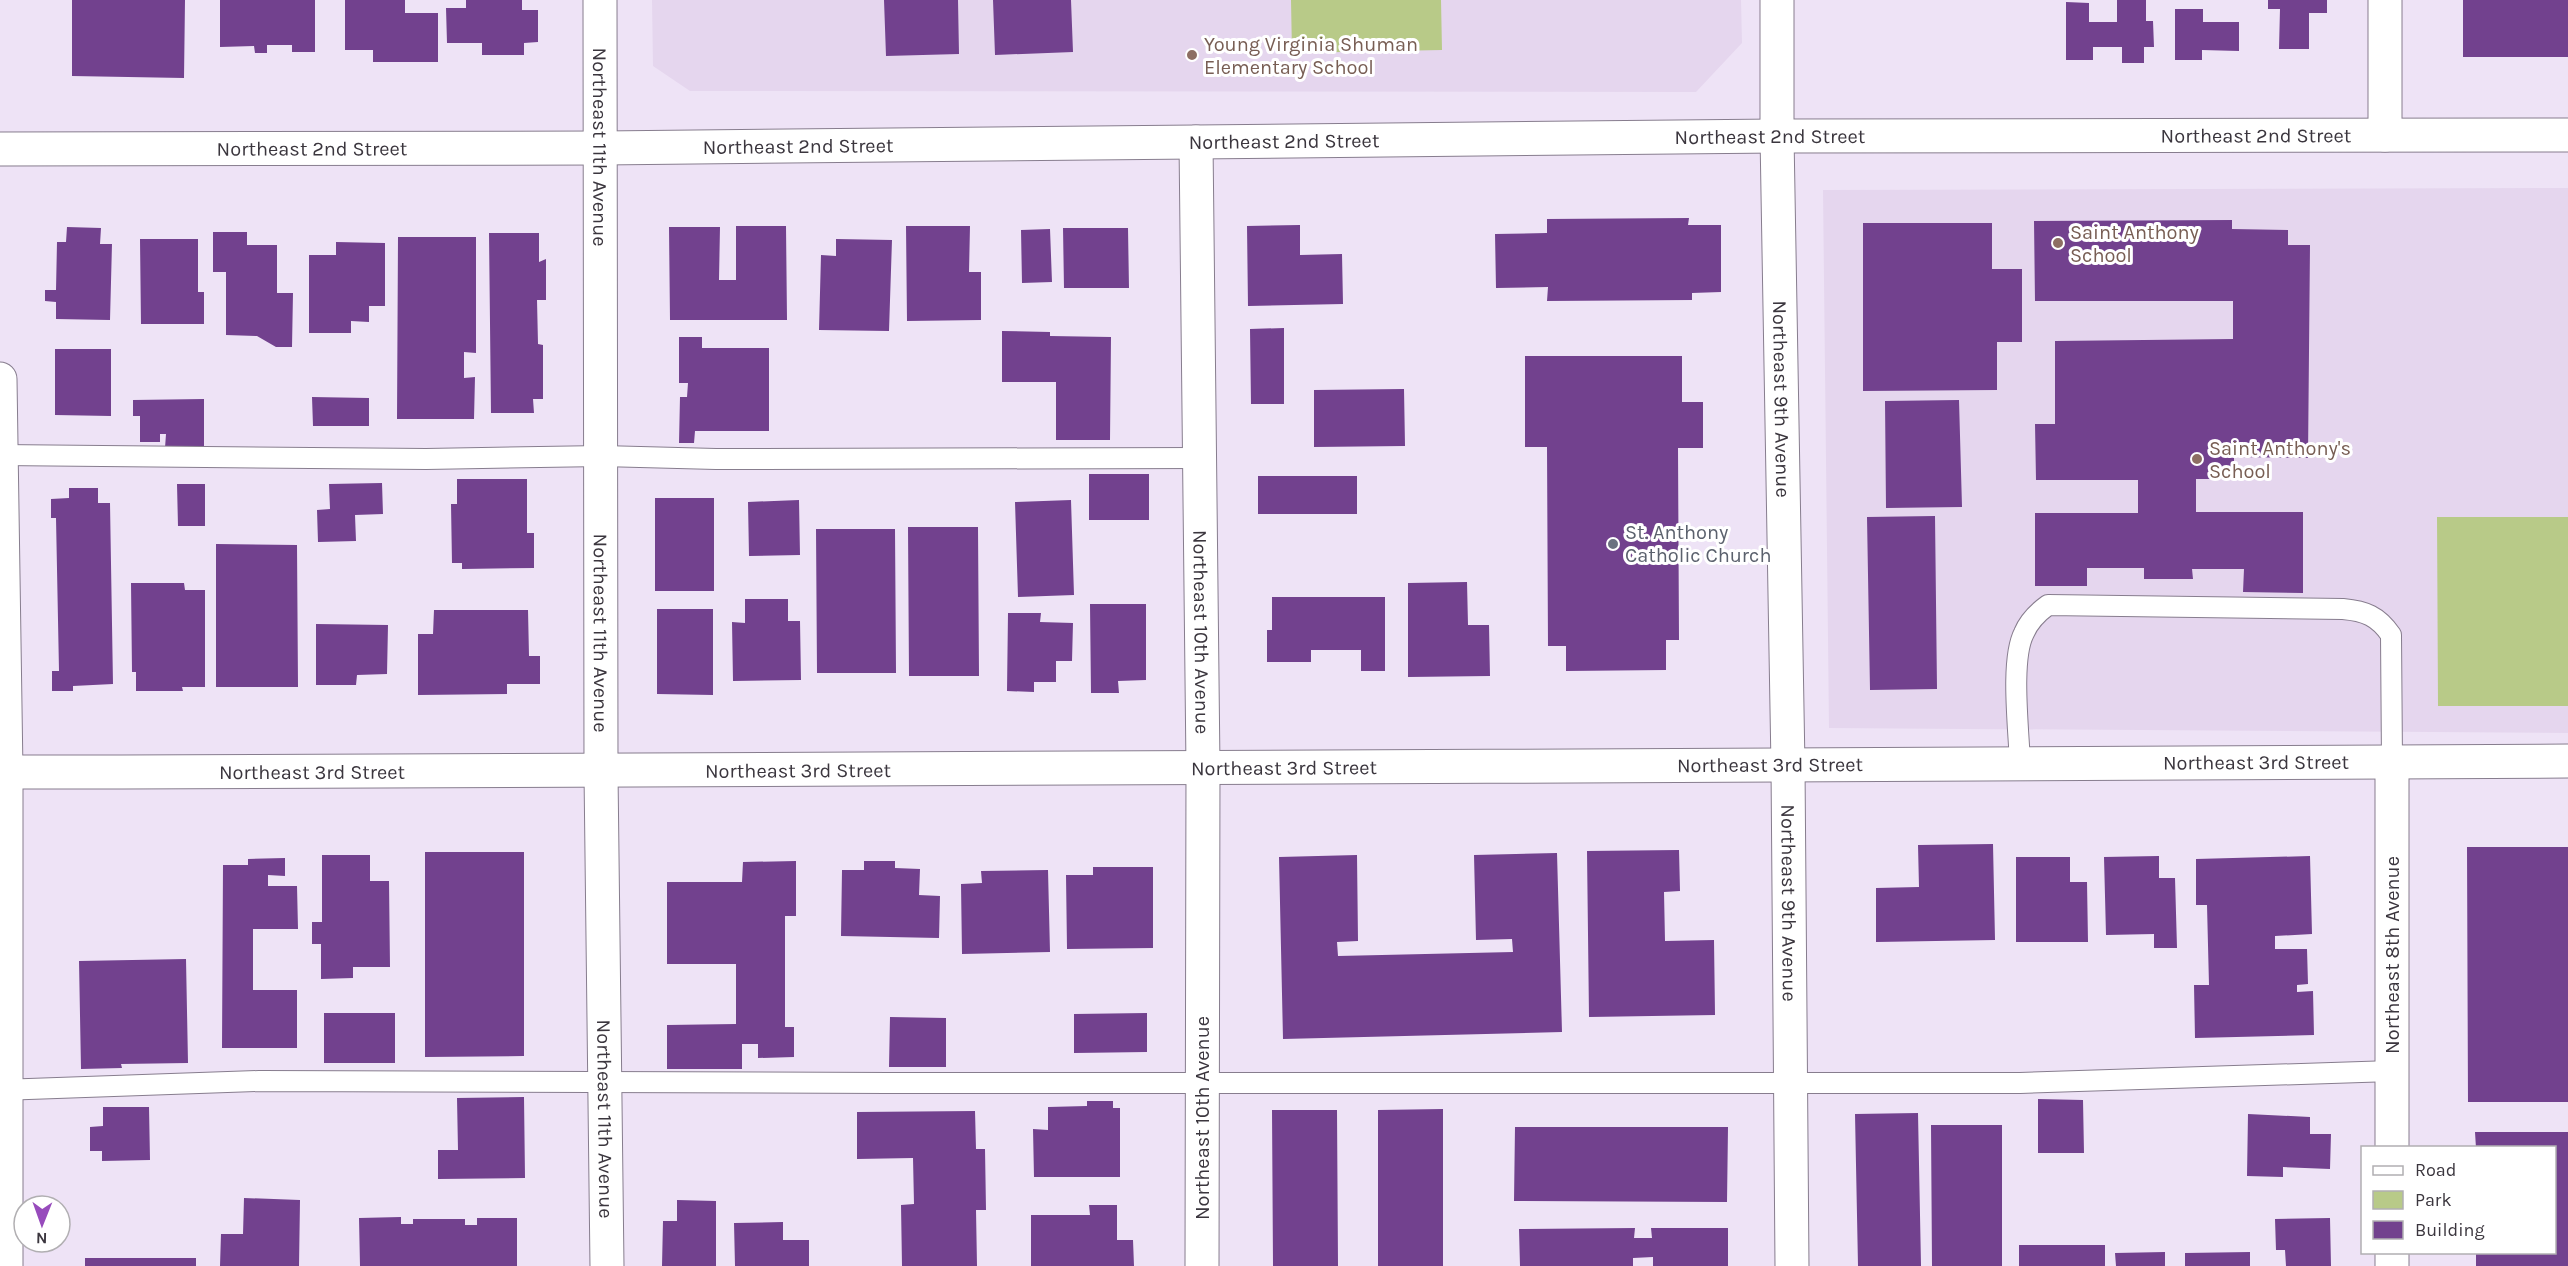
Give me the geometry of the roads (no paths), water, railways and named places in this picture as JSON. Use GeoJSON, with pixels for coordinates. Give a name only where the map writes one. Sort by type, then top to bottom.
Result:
{"type":"FeatureCollection","features":[{"type":"Feature","properties":{"kind":"street","name":"Northeast 11th Avenue"},"geometry":{"type":"LineString","coordinates":[[600,0],[602,148],[601,773],[607,1266]]}},
{"type":"Feature","properties":{"kind":"street","name":"Northeast 9th Avenue"},"geometry":{"type":"LineString","coordinates":[[1777,0],[1777,136],[1788,766],[1792,1266]]}},
{"type":"Feature","properties":{"kind":"street"},"geometry":{"type":"LineString","coordinates":[[2385,0],[2385,135]]}},
{"type":"Feature","properties":{"kind":"street","name":"Northeast 2nd Street"},"geometry":{"type":"LineString","coordinates":[[0,148],[602,148],[1777,136],[2568,135]]}},
{"type":"Feature","properties":{"kind":"street","name":"Northeast 10th Avenue"},"geometry":{"type":"LineString","coordinates":[[1196,142],[1203,767],[1202,1266]]}},
{"type":"Feature","properties":{"kind":"street"},"geometry":{"type":"LineString","coordinates":[[0,379],[3,772],[2,1090],[6,1266]]}},
{"type":"Feature","properties":{"kind":"street","name":"Northeast 3rd Street"},"geometry":{"type":"LineString","coordinates":[[3,772],[601,773],[1203,767],[2568,761]]}},
{"type":"Feature","properties":{"kind":"street","name":"Northeast 8th Avenue"},"geometry":{"type":"LineString","coordinates":[[2392,762],[2392,1146]]}},
{"type":"Feature","properties":{"kind":"lane"},"geometry":{"type":"LineString","coordinates":[[1,455],[426,459],[602,456],[716,459],[1198,459]]}},
{"type":"Feature","properties":{"kind":"lane"},"geometry":{"type":"LineString","coordinates":[[2020,764],[2018,655],[2023,634],[2035,615],[2048,605],[2365,611],[2383,623],[2391,635],[2392,762]]}},
{"type":"Feature","properties":{"kind":"lane"},"geometry":{"type":"LineString","coordinates":[[2,1090],[259,1081],[2020,1083],[2392,1071]]}},
{"type":"Feature","properties":{"kind":"place","name":"Young Virginia Shuman Elementary School"},"geometry":{"type":"Point","coordinates":[1192,55]}},
{"type":"Feature","properties":{"kind":"place","name":"Saint Anthony School"},"geometry":{"type":"Point","coordinates":[2058,243]}},
{"type":"Feature","properties":{"kind":"place","name":"Saint Anthony's School"},"geometry":{"type":"Point","coordinates":[2197,459]}},
{"type":"Feature","properties":{"kind":"place","name":"St. Anthony Catholic Church"},"geometry":{"type":"Point","coordinates":[1613,544]}}]}
